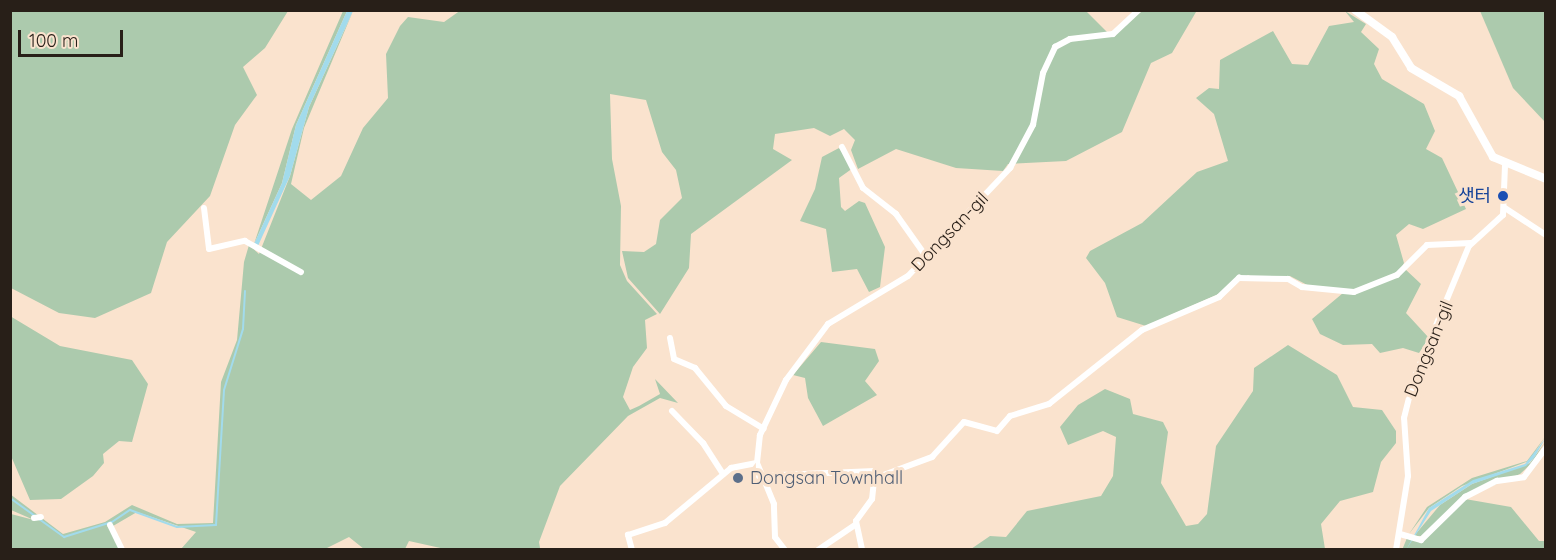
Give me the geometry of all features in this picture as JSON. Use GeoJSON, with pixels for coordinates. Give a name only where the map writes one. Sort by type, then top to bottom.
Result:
{"type":"FeatureCollection","features":[{"type":"Feature","properties":{"kind":"street","name":"Dongsan-gil"},"geometry":{"type":"LineString","coordinates":[[785,549],[774,533],[773,500],[759,476],[757,463],[764,429],[786,380],[825,327],[904,279],[1016,159],[1036,117],[1043,73],[1055,47],[1070,39],[1113,34],[1139,10]]}},
{"type":"Feature","properties":{"kind":"street"},"geometry":{"type":"LineString","coordinates":[[1355,10],[1392,37],[1411,68],[1459,96],[1488,150],[1505,165],[1545,179]]}},
{"type":"Feature","properties":{"kind":"street"},"geometry":{"type":"LineString","coordinates":[[842,147],[862,188],[896,214],[925,255]]}},
{"type":"Feature","properties":{"kind":"street"},"geometry":{"type":"LineString","coordinates":[[1505,165],[1505,208],[1545,235]]}},
{"type":"Feature","properties":{"kind":"street"},"geometry":{"type":"LineString","coordinates":[[204,208],[209,249],[245,241],[301,272]]}},
{"type":"Feature","properties":{"kind":"street","name":"Dongsan-gil"},"geometry":{"type":"LineString","coordinates":[[1396,549],[1408,476],[1403,426],[1407,402],[1471,243],[1505,208]]}},
{"type":"Feature","properties":{"kind":"street"},"geometry":{"type":"LineString","coordinates":[[818,549],[855,525],[878,477],[932,457],[964,422],[997,431],[1012,415],[1049,404],[1143,330],[1219,297],[1239,278],[1288,279],[1302,287],[1354,292],[1397,275],[1427,245],[1471,243]]}},
{"type":"Feature","properties":{"kind":"street"},"geometry":{"type":"LineString","coordinates":[[670,338],[674,359],[695,368],[726,406],[764,429]]}},
{"type":"Feature","properties":{"kind":"street"},"geometry":{"type":"LineString","coordinates":[[672,411],[703,443],[723,474]]}},
{"type":"Feature","properties":{"kind":"street"},"geometry":{"type":"LineString","coordinates":[[1400,534],[1415,540],[1472,493],[1524,477],[1545,448]]}},
{"type":"Feature","properties":{"kind":"street"},"geometry":{"type":"LineString","coordinates":[[632,549],[628,535],[665,523],[723,474],[757,463]]}},
{"type":"Feature","properties":{"kind":"street"},"geometry":{"type":"LineString","coordinates":[[759,476],[794,471],[830,477],[865,469],[878,477]]}},
{"type":"Feature","properties":{"kind":"street"},"geometry":{"type":"LineString","coordinates":[[110,525],[122,549]]}},
{"type":"Feature","properties":{"kind":"street"},"geometry":{"type":"LineString","coordinates":[[855,525],[862,549]]}},
{"type":"Feature","properties":{"kind":"green space"},"geometry":{"type":"Polygon","coordinates":[[[461,10],[1085,10],[1112,37],[1142,11],[1219,11],[1196,12],[1172,53],[1151,63],[1122,132],[1066,161],[1008,164],[1003,171],[956,168],[896,149],[858,169],[851,150],[855,140],[844,129],[830,136],[814,128],[775,134],[773,149],[792,160],[691,234],[689,268],[660,314],[628,278],[622,251],[644,252],[656,244],[660,220],[682,198],[676,170],[662,152],[646,100],[610,94],[612,159],[621,206],[620,265],[627,281],[657,314],[645,320],[647,348],[633,367],[623,397],[630,410],[639,406],[660,394],[655,379],[678,403],[660,398],[628,416],[560,486],[539,542],[540,548],[554,549],[445,549],[409,541],[405,549],[364,549],[349,537],[325,549],[181,549],[196,532],[137,512],[113,526],[119,549],[11,549],[11,514],[34,520],[11,510],[10,494],[63,534],[105,522],[132,505],[177,524],[213,523],[221,382],[237,340],[244,262],[249,245],[259,254],[290,176],[309,107],[353,11],[304,128],[291,184],[311,200],[341,176],[363,128],[388,98],[386,54],[400,26],[408,17],[444,22],[461,10]]]}},
{"type":"Feature","properties":{"kind":"green space"},"geometry":{"type":"Polygon","coordinates":[[[10,11],[288,11],[265,48],[243,67],[257,95],[235,125],[210,196],[167,242],[151,293],[95,318],[59,313],[11,288],[10,11]]]}},
{"type":"Feature","properties":{"kind":"green space"},"geometry":{"type":"Polygon","coordinates":[[[343,11],[347,11],[296,125],[282,183],[254,244],[292,129],[343,11]]]}},
{"type":"Feature","properties":{"kind":"green space"},"geometry":{"type":"Polygon","coordinates":[[[1345,11],[1366,24],[1361,32],[1379,49],[1374,64],[1382,79],[1424,104],[1435,131],[1426,149],[1442,158],[1466,209],[1423,229],[1409,224],[1396,235],[1404,263],[1400,271],[1353,291],[1313,288],[1290,276],[1256,279],[1248,275],[1221,293],[1146,326],[1117,317],[1105,283],[1086,258],[1090,251],[1142,223],[1197,172],[1228,161],[1214,114],[1196,98],[1209,88],[1219,89],[1220,60],[1273,31],[1292,64],[1308,65],[1329,26],[1354,22],[1345,11]]]}},
{"type":"Feature","properties":{"kind":"green space"},"geometry":{"type":"Polygon","coordinates":[[[1480,11],[1545,11],[1545,122],[1513,88],[1480,11]]]}},
{"type":"Feature","properties":{"kind":"green space"},"geometry":{"type":"Polygon","coordinates":[[[839,148],[853,168],[839,178],[841,207],[845,211],[859,201],[865,203],[885,247],[880,287],[869,292],[857,269],[832,272],[826,229],[800,221],[815,189],[822,157],[839,148]]]}},
{"type":"Feature","properties":{"kind":"green space"},"geometry":{"type":"Polygon","coordinates":[[[1405,269],[1421,284],[1406,313],[1429,338],[1419,353],[1403,348],[1380,353],[1372,344],[1343,345],[1320,334],[1312,319],[1343,293],[1405,269]]]}},
{"type":"Feature","properties":{"kind":"green space"},"geometry":{"type":"Polygon","coordinates":[[[10,316],[60,346],[132,360],[148,384],[132,442],[119,441],[103,454],[104,463],[93,476],[61,499],[30,500],[11,456],[10,316]]]}},
{"type":"Feature","properties":{"kind":"green space"},"geometry":{"type":"Polygon","coordinates":[[[821,342],[875,349],[879,361],[865,381],[877,395],[823,426],[808,398],[805,378],[793,375],[821,342]]]}},
{"type":"Feature","properties":{"kind":"green space"},"geometry":{"type":"Polygon","coordinates":[[[1288,345],[1337,375],[1353,407],[1382,410],[1396,431],[1396,443],[1381,462],[1373,492],[1340,501],[1321,524],[1325,549],[971,549],[990,536],[1006,537],[1027,511],[1101,496],[1113,476],[1116,437],[1103,431],[1068,445],[1060,427],[1078,405],[1105,389],[1130,399],[1133,414],[1163,422],[1168,432],[1161,483],[1186,526],[1198,524],[1207,514],[1216,446],[1253,391],[1254,368],[1288,345]]]}},
{"type":"Feature","properties":{"kind":"green space"},"geometry":{"type":"Polygon","coordinates":[[[1545,437],[1529,461],[1462,486],[1429,508],[1409,534],[1427,507],[1472,478],[1527,461],[1545,437]]]}},
{"type":"Feature","properties":{"kind":"green space"},"geometry":{"type":"Polygon","coordinates":[[[1545,442],[1532,463],[1520,474],[1459,500],[1422,536],[1414,536],[1440,505],[1472,484],[1530,463],[1545,442]]]}},
{"type":"Feature","properties":{"kind":"green space"},"geometry":{"type":"Polygon","coordinates":[[[1465,499],[1511,507],[1539,541],[1545,541],[1545,549],[1402,550],[1407,538],[1421,542],[1465,499]]]}},
{"type":"Feature","properties":{"kind":"water"},"geometry":{"type":"Polygon","coordinates":[[[347,11],[353,11],[309,107],[290,176],[257,248],[254,244],[282,183],[296,125],[347,11]]]}},
{"type":"Feature","properties":{"kind":"water"},"geometry":{"type":"Polygon","coordinates":[[[1545,439],[1534,458],[1526,466],[1472,484],[1431,511],[1406,550],[1429,508],[1473,480],[1525,464],[1545,439]]]}},
{"type":"Feature","properties":{"kind":"waterway"},"geometry":{"type":"LineString","coordinates":[[10,498],[64,537],[112,522],[130,510],[177,527],[216,525],[224,390],[243,329],[245,291]]}},
{"type":"Feature","properties":{"kind":"place","name":"샛터"},"geometry":{"type":"Point","coordinates":[1503,196]}},
{"type":"Feature","properties":{"kind":"place","name":"Dongsan Townhall"},"geometry":{"type":"Point","coordinates":[738,478]}}]}
